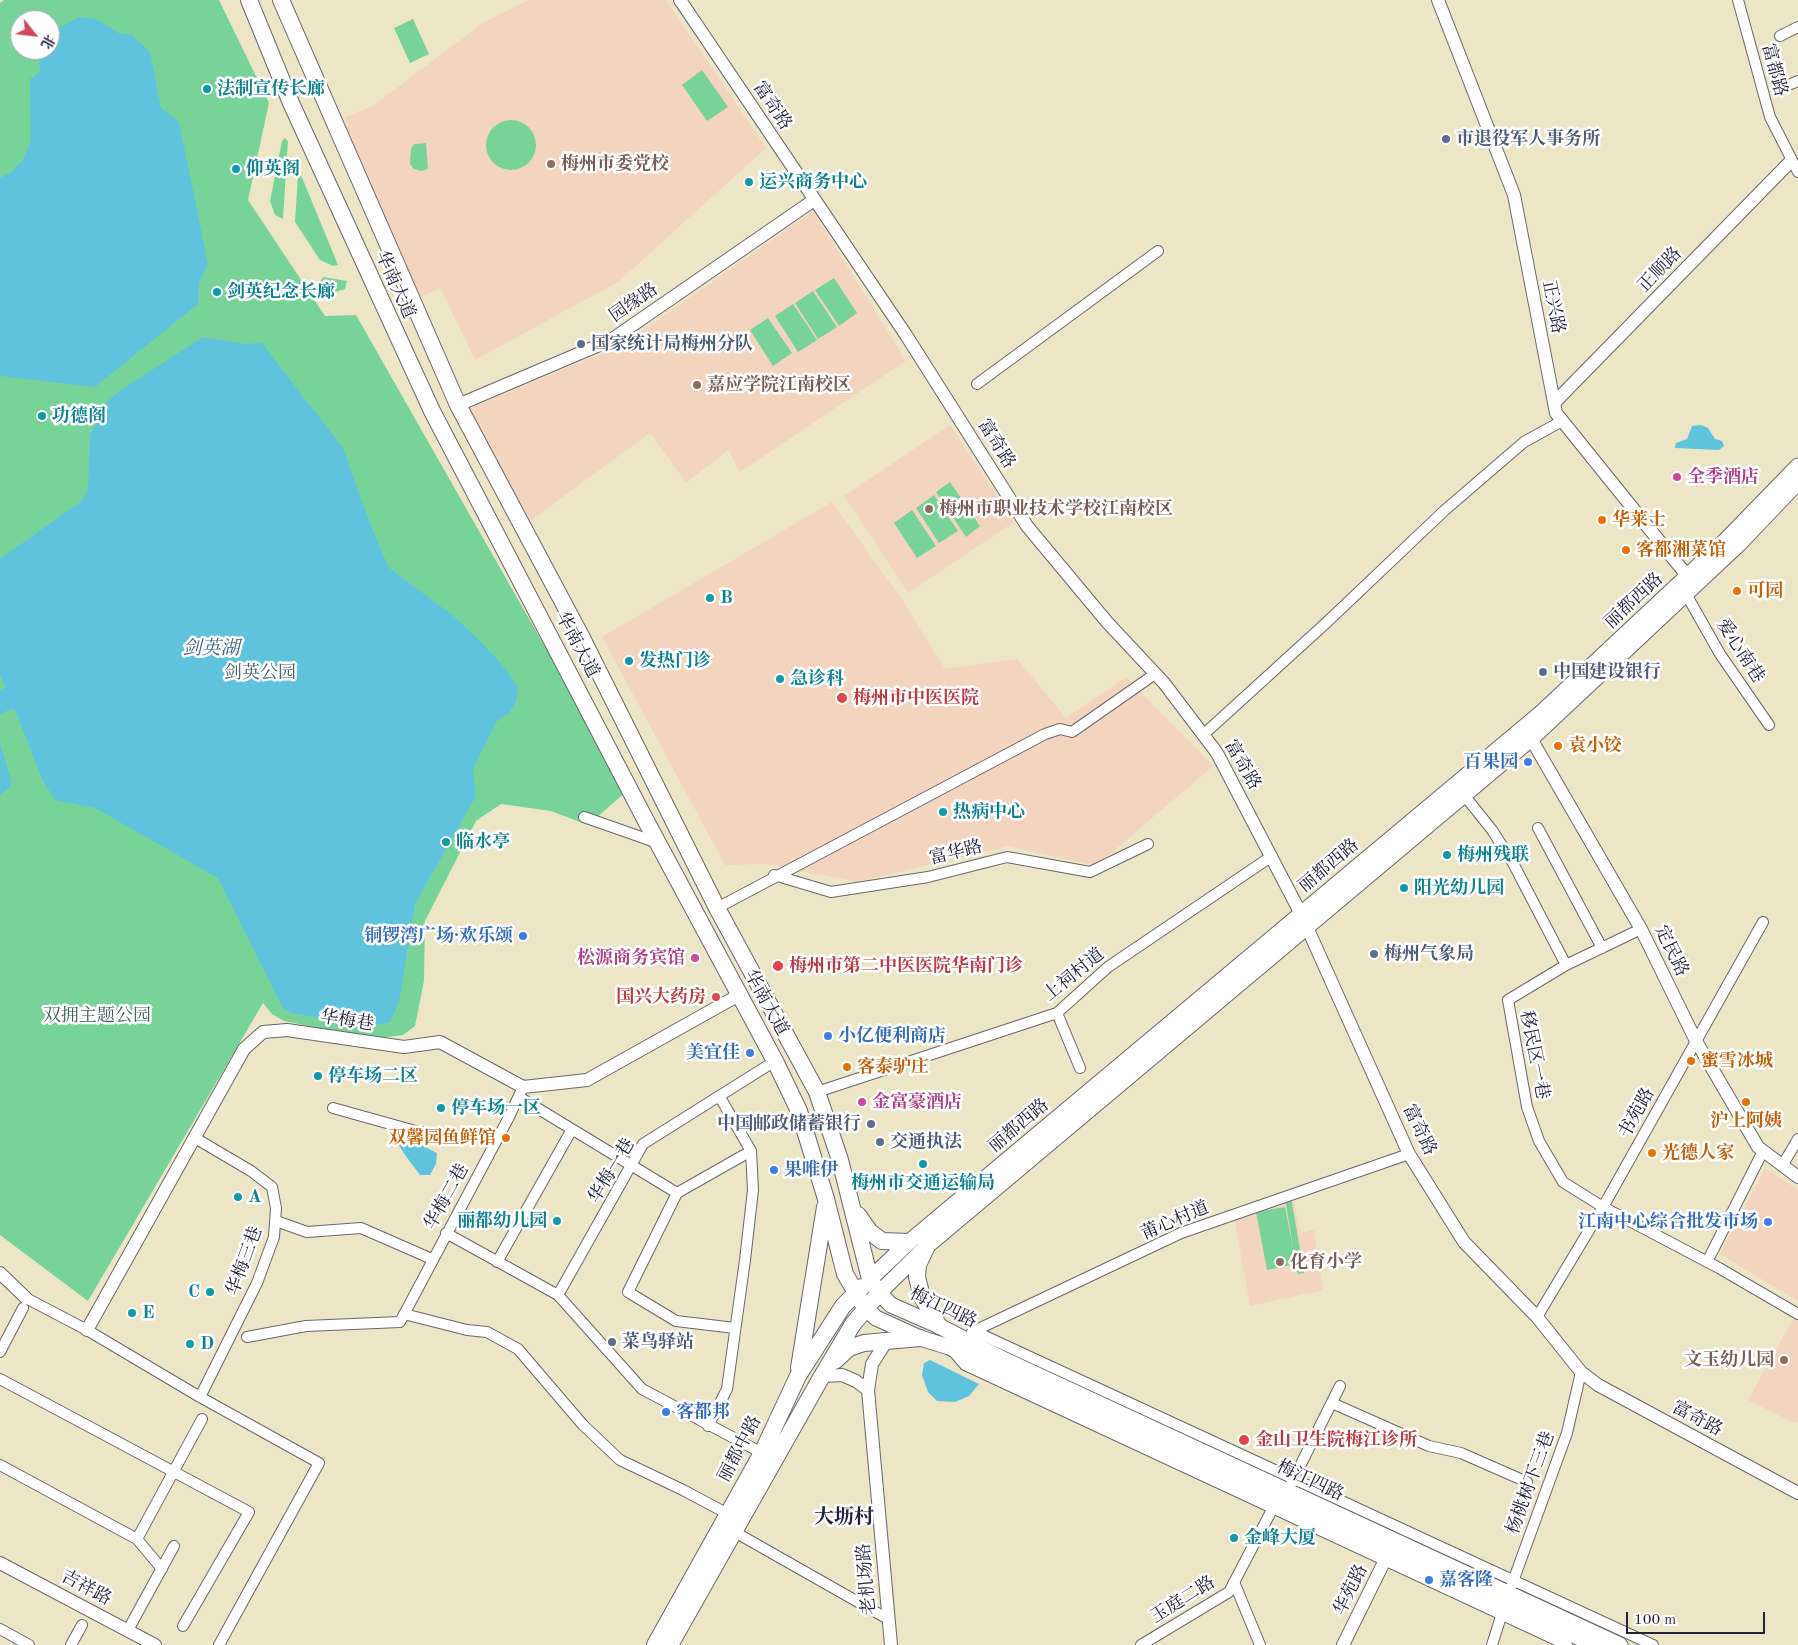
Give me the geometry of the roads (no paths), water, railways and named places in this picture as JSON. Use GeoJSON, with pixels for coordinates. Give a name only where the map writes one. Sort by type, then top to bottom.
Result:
{"type":"FeatureCollection","features":[{"type":"Feature","properties":{"kind":"main road","name":"华南大道"},"geometry":{"type":"LineString","coordinates":[[249,0],[291,103],[432,411],[738,995],[775,1061],[799,1111],[826,1200],[845,1274],[865,1308]]}},
{"type":"Feature","properties":{"kind":"main road","name":"华南大道"},"geometry":{"type":"LineString","coordinates":[[280,0],[458,405],[582,638],[717,908],[817,1092],[840,1160],[874,1286]]}},
{"type":"Feature","properties":{"kind":"main road","name":"丽都西路"},"geometry":{"type":"LineString","coordinates":[[1690,585],[1798,466]]}},
{"type":"Feature","properties":{"kind":"main road","name":"丽都西路"},"geometry":{"type":"LineString","coordinates":[[874,1286],[927,1246],[1304,921],[1528,732],[1690,585],[1740,543],[1798,482]]}},
{"type":"Feature","properties":{"kind":"main road","name":"丽都西路"},"geometry":{"type":"LineString","coordinates":[[874,1286],[910,1242],[1304,921],[1464,795],[1528,732]]}},
{"type":"Feature","properties":{"kind":"main road"},"geometry":{"type":"LineString","coordinates":[[670,865],[689,853]]}},
{"type":"Feature","properties":{"kind":"main road"},"geometry":{"type":"LineString","coordinates":[[798,1376],[826,1200]]}},
{"type":"Feature","properties":{"kind":"main road"},"geometry":{"type":"LineString","coordinates":[[852,1204],[862,1223],[882,1240],[910,1242]]}},
{"type":"Feature","properties":{"kind":"main road"},"geometry":{"type":"LineString","coordinates":[[927,1246],[918,1265],[916,1277],[922,1297],[939,1326]]}},
{"type":"Feature","properties":{"kind":"main road","name":"梅江四路"},"geometry":{"type":"LineString","coordinates":[[874,1286],[891,1304],[939,1326],[968,1334],[1001,1358],[1620,1645]]}},
{"type":"Feature","properties":{"kind":"main road","name":"丽都中路"},"geometry":{"type":"LineString","coordinates":[[655,1645],[762,1453],[798,1376],[843,1306],[855,1293],[874,1286]]}},
{"type":"Feature","properties":{"kind":"main road","name":"丽都中路"},"geometry":{"type":"LineString","coordinates":[[670,1645],[822,1376],[853,1324],[865,1308],[874,1286]]}},
{"type":"Feature","properties":{"kind":"main road","name":"梅江四路"},"geometry":{"type":"LineString","coordinates":[[865,1308],[876,1318],[920,1338],[949,1347],[1595,1645]]}},
{"type":"Feature","properties":{"kind":"main road"},"geometry":{"type":"LineString","coordinates":[[822,1376],[850,1348],[864,1343],[920,1338]]}},
{"type":"Feature","properties":{"kind":"street","name":"富奇路"},"geometry":{"type":"LineString","coordinates":[[680,0],[906,335],[1027,526],[1107,622],[1155,674],[1217,754],[1272,856],[1304,921],[1409,1154],[1464,1242],[1537,1317],[1581,1372],[1598,1385],[1798,1493]]}},
{"type":"Feature","properties":{"kind":"street","name":"正兴路"},"geometry":{"type":"LineString","coordinates":[[1438,0],[1514,195],[1556,413],[1690,585]]}},
{"type":"Feature","properties":{"kind":"street","name":"富都路"},"geometry":{"type":"LineString","coordinates":[[1738,0],[1770,116],[1798,172]]}},
{"type":"Feature","properties":{"kind":"street"},"geometry":{"type":"LineString","coordinates":[[1780,36],[1798,27]]}},
{"type":"Feature","properties":{"kind":"street","name":"正顺路"},"geometry":{"type":"LineString","coordinates":[[1554,403],[1791,161]]}},
{"type":"Feature","properties":{"kind":"street","name":"园缘路"},"geometry":{"type":"LineString","coordinates":[[458,405],[612,340],[814,200]]}},
{"type":"Feature","properties":{"kind":"street"},"geometry":{"type":"LineString","coordinates":[[977,384],[1158,251]]}},
{"type":"Feature","properties":{"kind":"street"},"geometry":{"type":"LineString","coordinates":[[1203,735],[1326,623],[1445,510],[1524,442],[1562,421]]}},
{"type":"Feature","properties":{"kind":"street","name":"爱心南巷"},"geometry":{"type":"LineString","coordinates":[[1690,585],[1720,654],[1769,726]]}},
{"type":"Feature","properties":{"kind":"street"},"geometry":{"type":"LineString","coordinates":[[717,908],[1045,734],[1060,729],[1072,732],[1155,674]]}},
{"type":"Feature","properties":{"kind":"street","name":"定民路"},"geometry":{"type":"LineString","coordinates":[[1528,732],[1641,929],[1696,1041],[1758,1147],[1798,1177]]}},
{"type":"Feature","properties":{"kind":"street"},"geometry":{"type":"LineString","coordinates":[[1464,795],[1492,830],[1513,863],[1566,965]]}},
{"type":"Feature","properties":{"kind":"street"},"geometry":{"type":"LineString","coordinates":[[584,817],[658,842]]}},
{"type":"Feature","properties":{"kind":"street"},"geometry":{"type":"LineString","coordinates":[[1538,828],[1602,948]]}},
{"type":"Feature","properties":{"kind":"street","name":"富华路"},"geometry":{"type":"LineString","coordinates":[[768,873],[831,892],[928,877],[1007,857],[1090,872],[1148,844]]}},
{"type":"Feature","properties":{"kind":"street","name":"上祠村道"},"geometry":{"type":"LineString","coordinates":[[817,1092],[1057,1013],[1108,966],[1272,856]]}},
{"type":"Feature","properties":{"kind":"street","name":"书苑路"},"geometry":{"type":"LineString","coordinates":[[1537,1317],[1603,1207],[1763,922]]}},
{"type":"Feature","properties":{"kind":"street","name":"移民区一巷"},"geometry":{"type":"LineString","coordinates":[[1603,1207],[1563,1182],[1539,1141],[1527,1107],[1508,1000],[1566,965],[1641,929]]}},
{"type":"Feature","properties":{"kind":"street"},"geometry":{"type":"LineString","coordinates":[[521,1092],[587,1080],[738,995]]}},
{"type":"Feature","properties":{"kind":"street"},"geometry":{"type":"LineString","coordinates":[[1057,1013],[1080,1068]]}},
{"type":"Feature","properties":{"kind":"street","name":"华梅巷"},"geometry":{"type":"LineString","coordinates":[[87,1330],[244,1049],[263,1032],[288,1030],[404,1047],[440,1042],[521,1092]]}},
{"type":"Feature","properties":{"kind":"street","name":"华梅一巷"},"geometry":{"type":"LineString","coordinates":[[558,1295],[633,1165],[643,1144],[775,1061]]}},
{"type":"Feature","properties":{"kind":"street"},"geometry":{"type":"LineString","coordinates":[[521,1092],[571,1131],[633,1165],[678,1193]]}},
{"type":"Feature","properties":{"kind":"street","name":"华梅二巷"},"geometry":{"type":"LineString","coordinates":[[402,1318],[521,1092]]}},
{"type":"Feature","properties":{"kind":"street"},"geometry":{"type":"LineString","coordinates":[[709,1425],[727,1388],[753,1190],[751,1151],[721,1099]]}},
{"type":"Feature","properties":{"kind":"street"},"geometry":{"type":"LineString","coordinates":[[333,1108],[419,1132],[444,1136]]}},
{"type":"Feature","properties":{"kind":"street"},"geometry":{"type":"LineString","coordinates":[[497,1262],[571,1131]]}},
{"type":"Feature","properties":{"kind":"street","name":"华梅三巷"},"geometry":{"type":"LineString","coordinates":[[195,1138],[251,1171],[272,1187],[276,1222],[274,1237],[257,1283],[200,1397]]}},
{"type":"Feature","properties":{"kind":"street"},"geometry":{"type":"LineString","coordinates":[[1782,1166],[1798,1138]]}},
{"type":"Feature","properties":{"kind":"street"},"geometry":{"type":"LineString","coordinates":[[735,1328],[676,1321],[628,1292],[678,1193],[751,1151]]}},
{"type":"Feature","properties":{"kind":"street"},"geometry":{"type":"LineString","coordinates":[[1707,1262],[1763,1151]]}},
{"type":"Feature","properties":{"kind":"street","name":"莆心村道"},"geometry":{"type":"LineString","coordinates":[[968,1334],[1181,1233],[1409,1154]]}},
{"type":"Feature","properties":{"kind":"street"},"geometry":{"type":"LineString","coordinates":[[1603,1207],[1707,1262],[1798,1314]]}},
{"type":"Feature","properties":{"kind":"street"},"geometry":{"type":"LineString","coordinates":[[276,1222],[308,1232],[361,1228],[432,1259]]}},
{"type":"Feature","properties":{"kind":"street"},"geometry":{"type":"LineString","coordinates":[[446,1233],[558,1295],[642,1389],[762,1453]]}},
{"type":"Feature","properties":{"kind":"street"},"geometry":{"type":"LineString","coordinates":[[0,1273],[24,1303]]}},
{"type":"Feature","properties":{"kind":"street"},"geometry":{"type":"LineString","coordinates":[[0,1285],[24,1303],[87,1330],[200,1397],[319,1463],[219,1645]]}},
{"type":"Feature","properties":{"kind":"street"},"geometry":{"type":"LineString","coordinates":[[0,1352],[24,1303]]}},
{"type":"Feature","properties":{"kind":"street"},"geometry":{"type":"LineString","coordinates":[[246,1337],[306,1326],[402,1318],[487,1332],[518,1349],[583,1425],[620,1460],[684,1490],[728,1514]]}},
{"type":"Feature","properties":{"kind":"street"},"geometry":{"type":"LineString","coordinates":[[968,1334],[1652,1645]]}},
{"type":"Feature","properties":{"kind":"street","name":"老机场路"},"geometry":{"type":"LineString","coordinates":[[886,1342],[872,1364],[868,1390],[891,1645]]}},
{"type":"Feature","properties":{"kind":"street"},"geometry":{"type":"LineString","coordinates":[[949,1347],[965,1365],[1567,1645]]}},
{"type":"Feature","properties":{"kind":"street","name":"杨桃树下三巷"},"geometry":{"type":"LineString","coordinates":[[1492,1645],[1505,1603],[1567,1434],[1581,1372]]}},
{"type":"Feature","properties":{"kind":"street"},"geometry":{"type":"LineString","coordinates":[[822,1376],[842,1375],[856,1381],[868,1390]]}},
{"type":"Feature","properties":{"kind":"street"},"geometry":{"type":"LineString","coordinates":[[0,1378],[249,1512],[183,1626]]}},
{"type":"Feature","properties":{"kind":"street","name":"玉庭二路"},"geometry":{"type":"LineString","coordinates":[[1141,1645],[1229,1592],[1340,1386]]}},
{"type":"Feature","properties":{"kind":"street"},"geometry":{"type":"LineString","coordinates":[[1332,1403],[1429,1446],[1461,1453],[1527,1482]]}},
{"type":"Feature","properties":{"kind":"street"},"geometry":{"type":"LineString","coordinates":[[137,1540],[202,1419]]}},
{"type":"Feature","properties":{"kind":"street"},"geometry":{"type":"LineString","coordinates":[[0,1464],[137,1540],[162,1569]]}},
{"type":"Feature","properties":{"kind":"street"},"geometry":{"type":"LineString","coordinates":[[733,1531],[888,1619]]}},
{"type":"Feature","properties":{"kind":"street"},"geometry":{"type":"LineString","coordinates":[[128,1630],[174,1546]]}},
{"type":"Feature","properties":{"kind":"street","name":"华苑路"},"geometry":{"type":"LineString","coordinates":[[1343,1645],[1390,1550]]}},
{"type":"Feature","properties":{"kind":"street","name":"吉祥路"},"geometry":{"type":"LineString","coordinates":[[0,1564],[155,1645]]}},
{"type":"Feature","properties":{"kind":"street"},"geometry":{"type":"LineString","coordinates":[[1234,1582],[1260,1645]]}},
{"type":"Feature","properties":{"kind":"street"},"geometry":{"type":"LineString","coordinates":[[71,1645],[82,1625]]}},
{"type":"Feature","properties":{"kind":"street"},"geometry":{"type":"LineString","coordinates":[[0,1629],[29,1645]]}},
{"type":"Feature","properties":{"kind":"water"},"geometry":{"type":"Polygon","coordinates":[[[79,17],[96,19],[120,34],[131,34],[150,52],[161,108],[179,122],[208,264],[199,283],[198,304],[95,387],[0,376],[0,178],[13,171],[23,159],[31,141],[30,79],[40,72],[39,60],[60,60],[60,27],[79,17]]]}},
{"type":"Feature","properties":{"kind":"water","name":"剑英湖"},"geometry":{"type":"Polygon","coordinates":[[[203,337],[245,344],[262,343],[343,448],[371,526],[389,568],[451,614],[505,668],[517,686],[518,693],[515,704],[509,713],[497,721],[473,769],[476,796],[415,904],[399,1002],[390,1022],[368,1027],[292,1013],[283,1008],[218,878],[95,808],[55,800],[43,781],[15,710],[11,709],[0,714],[0,691],[5,687],[0,674],[0,559],[82,501],[88,487],[90,435],[106,403],[118,392],[203,337]]]}},
{"type":"Feature","properties":{"kind":"water"},"geometry":{"type":"Polygon","coordinates":[[[1701,425],[1708,428],[1715,439],[1722,441],[1724,446],[1719,450],[1675,448],[1676,443],[1687,439],[1692,426],[1701,425]]]}},
{"type":"Feature","properties":{"kind":"water"},"geometry":{"type":"Polygon","coordinates":[[[0,742],[11,780],[10,787],[0,795],[0,742]]]}},
{"type":"Feature","properties":{"kind":"water"},"geometry":{"type":"Polygon","coordinates":[[[397,1132],[437,1153],[436,1164],[430,1175],[420,1175],[395,1139],[397,1132]]]}},
{"type":"Feature","properties":{"kind":"water"},"geometry":{"type":"Polygon","coordinates":[[[930,1360],[979,1384],[969,1396],[955,1402],[937,1401],[928,1392],[922,1375],[924,1363],[930,1360]]]}},
{"type":"Feature","properties":{"kind":"place","name":"法制宣传长廊"},"geometry":{"type":"Point","coordinates":[207,89]}},
{"type":"Feature","properties":{"kind":"place","name":"市退役军人事务所"},"geometry":{"type":"Point","coordinates":[1446,139]}},
{"type":"Feature","properties":{"kind":"place","name":"梅州市委党校"},"geometry":{"type":"Point","coordinates":[551,164]}},
{"type":"Feature","properties":{"kind":"place","name":"仰英阁"},"geometry":{"type":"Point","coordinates":[236,169]}},
{"type":"Feature","properties":{"kind":"place","name":"运兴商务中心"},"geometry":{"type":"Point","coordinates":[749,182]}},
{"type":"Feature","properties":{"kind":"place","name":"剑英纪念长廊"},"geometry":{"type":"Point","coordinates":[217,292]}},
{"type":"Feature","properties":{"kind":"place","name":"国家统计局梅州分队"},"geometry":{"type":"Point","coordinates":[581,344]}},
{"type":"Feature","properties":{"kind":"place","name":"嘉应学院江南校区"},"geometry":{"type":"Point","coordinates":[697,385]}},
{"type":"Feature","properties":{"kind":"place","name":"功德阁"},"geometry":{"type":"Point","coordinates":[42,416]}},
{"type":"Feature","properties":{"kind":"place","name":"全季酒店"},"geometry":{"type":"Point","coordinates":[1677,477]}},
{"type":"Feature","properties":{"kind":"place","name":"梅州市职业技术学校江南校区"},"geometry":{"type":"Point","coordinates":[929,509]}},
{"type":"Feature","properties":{"kind":"place","name":"华莱士"},"geometry":{"type":"Point","coordinates":[1602,520]}},
{"type":"Feature","properties":{"kind":"place","name":"客都湘菜馆"},"geometry":{"type":"Point","coordinates":[1626,550]}},
{"type":"Feature","properties":{"kind":"place","name":"可园"},"geometry":{"type":"Point","coordinates":[1737,591]}},
{"type":"Feature","properties":{"kind":"place","name":"B"},"geometry":{"type":"Point","coordinates":[710,598]}},
{"type":"Feature","properties":{"kind":"place","name":"发热门诊"},"geometry":{"type":"Point","coordinates":[629,661]}},
{"type":"Feature","properties":{"kind":"place","name":"中国建设银行"},"geometry":{"type":"Point","coordinates":[1543,672]}},
{"type":"Feature","properties":{"kind":"place","name":"急诊科"},"geometry":{"type":"Point","coordinates":[780,679]}},
{"type":"Feature","properties":{"kind":"place","name":"梅州市中医医院"},"geometry":{"type":"Point","coordinates":[842,698]}},
{"type":"Feature","properties":{"kind":"place","name":"袁小饺"},"geometry":{"type":"Point","coordinates":[1558,746]}},
{"type":"Feature","properties":{"kind":"place","name":"百果园"},"geometry":{"type":"Point","coordinates":[1528,762]}},
{"type":"Feature","properties":{"kind":"place","name":"热病中心"},"geometry":{"type":"Point","coordinates":[943,812]}},
{"type":"Feature","properties":{"kind":"place","name":"临水亭"},"geometry":{"type":"Point","coordinates":[446,842]}},
{"type":"Feature","properties":{"kind":"place","name":"梅州残联"},"geometry":{"type":"Point","coordinates":[1447,855]}},
{"type":"Feature","properties":{"kind":"place","name":"阳光幼儿园"},"geometry":{"type":"Point","coordinates":[1404,888]}},
{"type":"Feature","properties":{"kind":"place","name":"铜锣湾广场·欢乐颂"},"geometry":{"type":"Point","coordinates":[523,936]}},
{"type":"Feature","properties":{"kind":"place","name":"梅州气象局"},"geometry":{"type":"Point","coordinates":[1374,954]}},
{"type":"Feature","properties":{"kind":"place","name":"松源商务宾馆"},"geometry":{"type":"Point","coordinates":[695,958]}},
{"type":"Feature","properties":{"kind":"place","name":"梅州市第二中医医院华南门诊"},"geometry":{"type":"Point","coordinates":[778,966]}},
{"type":"Feature","properties":{"kind":"place","name":"国兴大药房"},"geometry":{"type":"Point","coordinates":[716,997]}},
{"type":"Feature","properties":{"kind":"place","name":"小亿便利商店"},"geometry":{"type":"Point","coordinates":[828,1036]}},
{"type":"Feature","properties":{"kind":"place","name":"美宜佳"},"geometry":{"type":"Point","coordinates":[750,1053]}},
{"type":"Feature","properties":{"kind":"place","name":"蜜雪冰城"},"geometry":{"type":"Point","coordinates":[1691,1061]}},
{"type":"Feature","properties":{"kind":"place","name":"客泰驴庄"},"geometry":{"type":"Point","coordinates":[847,1067]}},
{"type":"Feature","properties":{"kind":"place","name":"停车场二区"},"geometry":{"type":"Point","coordinates":[318,1076]}},
{"type":"Feature","properties":{"kind":"place","name":"金富豪酒店"},"geometry":{"type":"Point","coordinates":[862,1102]}},
{"type":"Feature","properties":{"kind":"place","name":"沪上阿姨"},"geometry":{"type":"Point","coordinates":[1746,1102]}},
{"type":"Feature","properties":{"kind":"place","name":"停车场一区"},"geometry":{"type":"Point","coordinates":[441,1108]}},
{"type":"Feature","properties":{"kind":"place","name":"中国邮政储蓄银行"},"geometry":{"type":"Point","coordinates":[871,1124]}},
{"type":"Feature","properties":{"kind":"place","name":"双馨园鱼鲜馆"},"geometry":{"type":"Point","coordinates":[506,1138]}},
{"type":"Feature","properties":{"kind":"place","name":"交通执法"},"geometry":{"type":"Point","coordinates":[880,1142]}},
{"type":"Feature","properties":{"kind":"place","name":"光德人家"},"geometry":{"type":"Point","coordinates":[1652,1153]}},
{"type":"Feature","properties":{"kind":"place","name":"梅州市交通运输局"},"geometry":{"type":"Point","coordinates":[923,1164]}},
{"type":"Feature","properties":{"kind":"place","name":"果唯伊"},"geometry":{"type":"Point","coordinates":[774,1170]}},
{"type":"Feature","properties":{"kind":"place","name":"A"},"geometry":{"type":"Point","coordinates":[238,1197]}},
{"type":"Feature","properties":{"kind":"place","name":"丽都幼儿园"},"geometry":{"type":"Point","coordinates":[557,1221]}},
{"type":"Feature","properties":{"kind":"place","name":"江南中心综合批发市场"},"geometry":{"type":"Point","coordinates":[1768,1222]}},
{"type":"Feature","properties":{"kind":"place","name":"化育小学"},"geometry":{"type":"Point","coordinates":[1280,1262]}},
{"type":"Feature","properties":{"kind":"place","name":"C"},"geometry":{"type":"Point","coordinates":[210,1292]}},
{"type":"Feature","properties":{"kind":"place","name":"E"},"geometry":{"type":"Point","coordinates":[132,1313]}},
{"type":"Feature","properties":{"kind":"place","name":"菜鸟驿站"},"geometry":{"type":"Point","coordinates":[612,1342]}},
{"type":"Feature","properties":{"kind":"place","name":"D"},"geometry":{"type":"Point","coordinates":[190,1344]}},
{"type":"Feature","properties":{"kind":"place","name":"文玉幼儿园"},"geometry":{"type":"Point","coordinates":[1784,1360]}},
{"type":"Feature","properties":{"kind":"place","name":"客都邦"},"geometry":{"type":"Point","coordinates":[666,1412]}},
{"type":"Feature","properties":{"kind":"place","name":"金山卫生院梅江诊所"},"geometry":{"type":"Point","coordinates":[1244,1440]}},
{"type":"Feature","properties":{"kind":"place","name":"金峰大厦"},"geometry":{"type":"Point","coordinates":[1234,1538]}},
{"type":"Feature","properties":{"kind":"place","name":"嘉客隆"},"geometry":{"type":"Point","coordinates":[1429,1580]}},
{"type":"Feature","properties":{"kind":"district","name":"大坜村"},"geometry":{"type":"Point","coordinates":[844,1518]}},
{"type":"Feature","properties":{"kind":"park label","name":"剑英公园"},"geometry":{"type":"Point","coordinates":[260,673]}},
{"type":"Feature","properties":{"kind":"park label","name":"双拥主题公园"},"geometry":{"type":"Point","coordinates":[97,1016]}}]}
